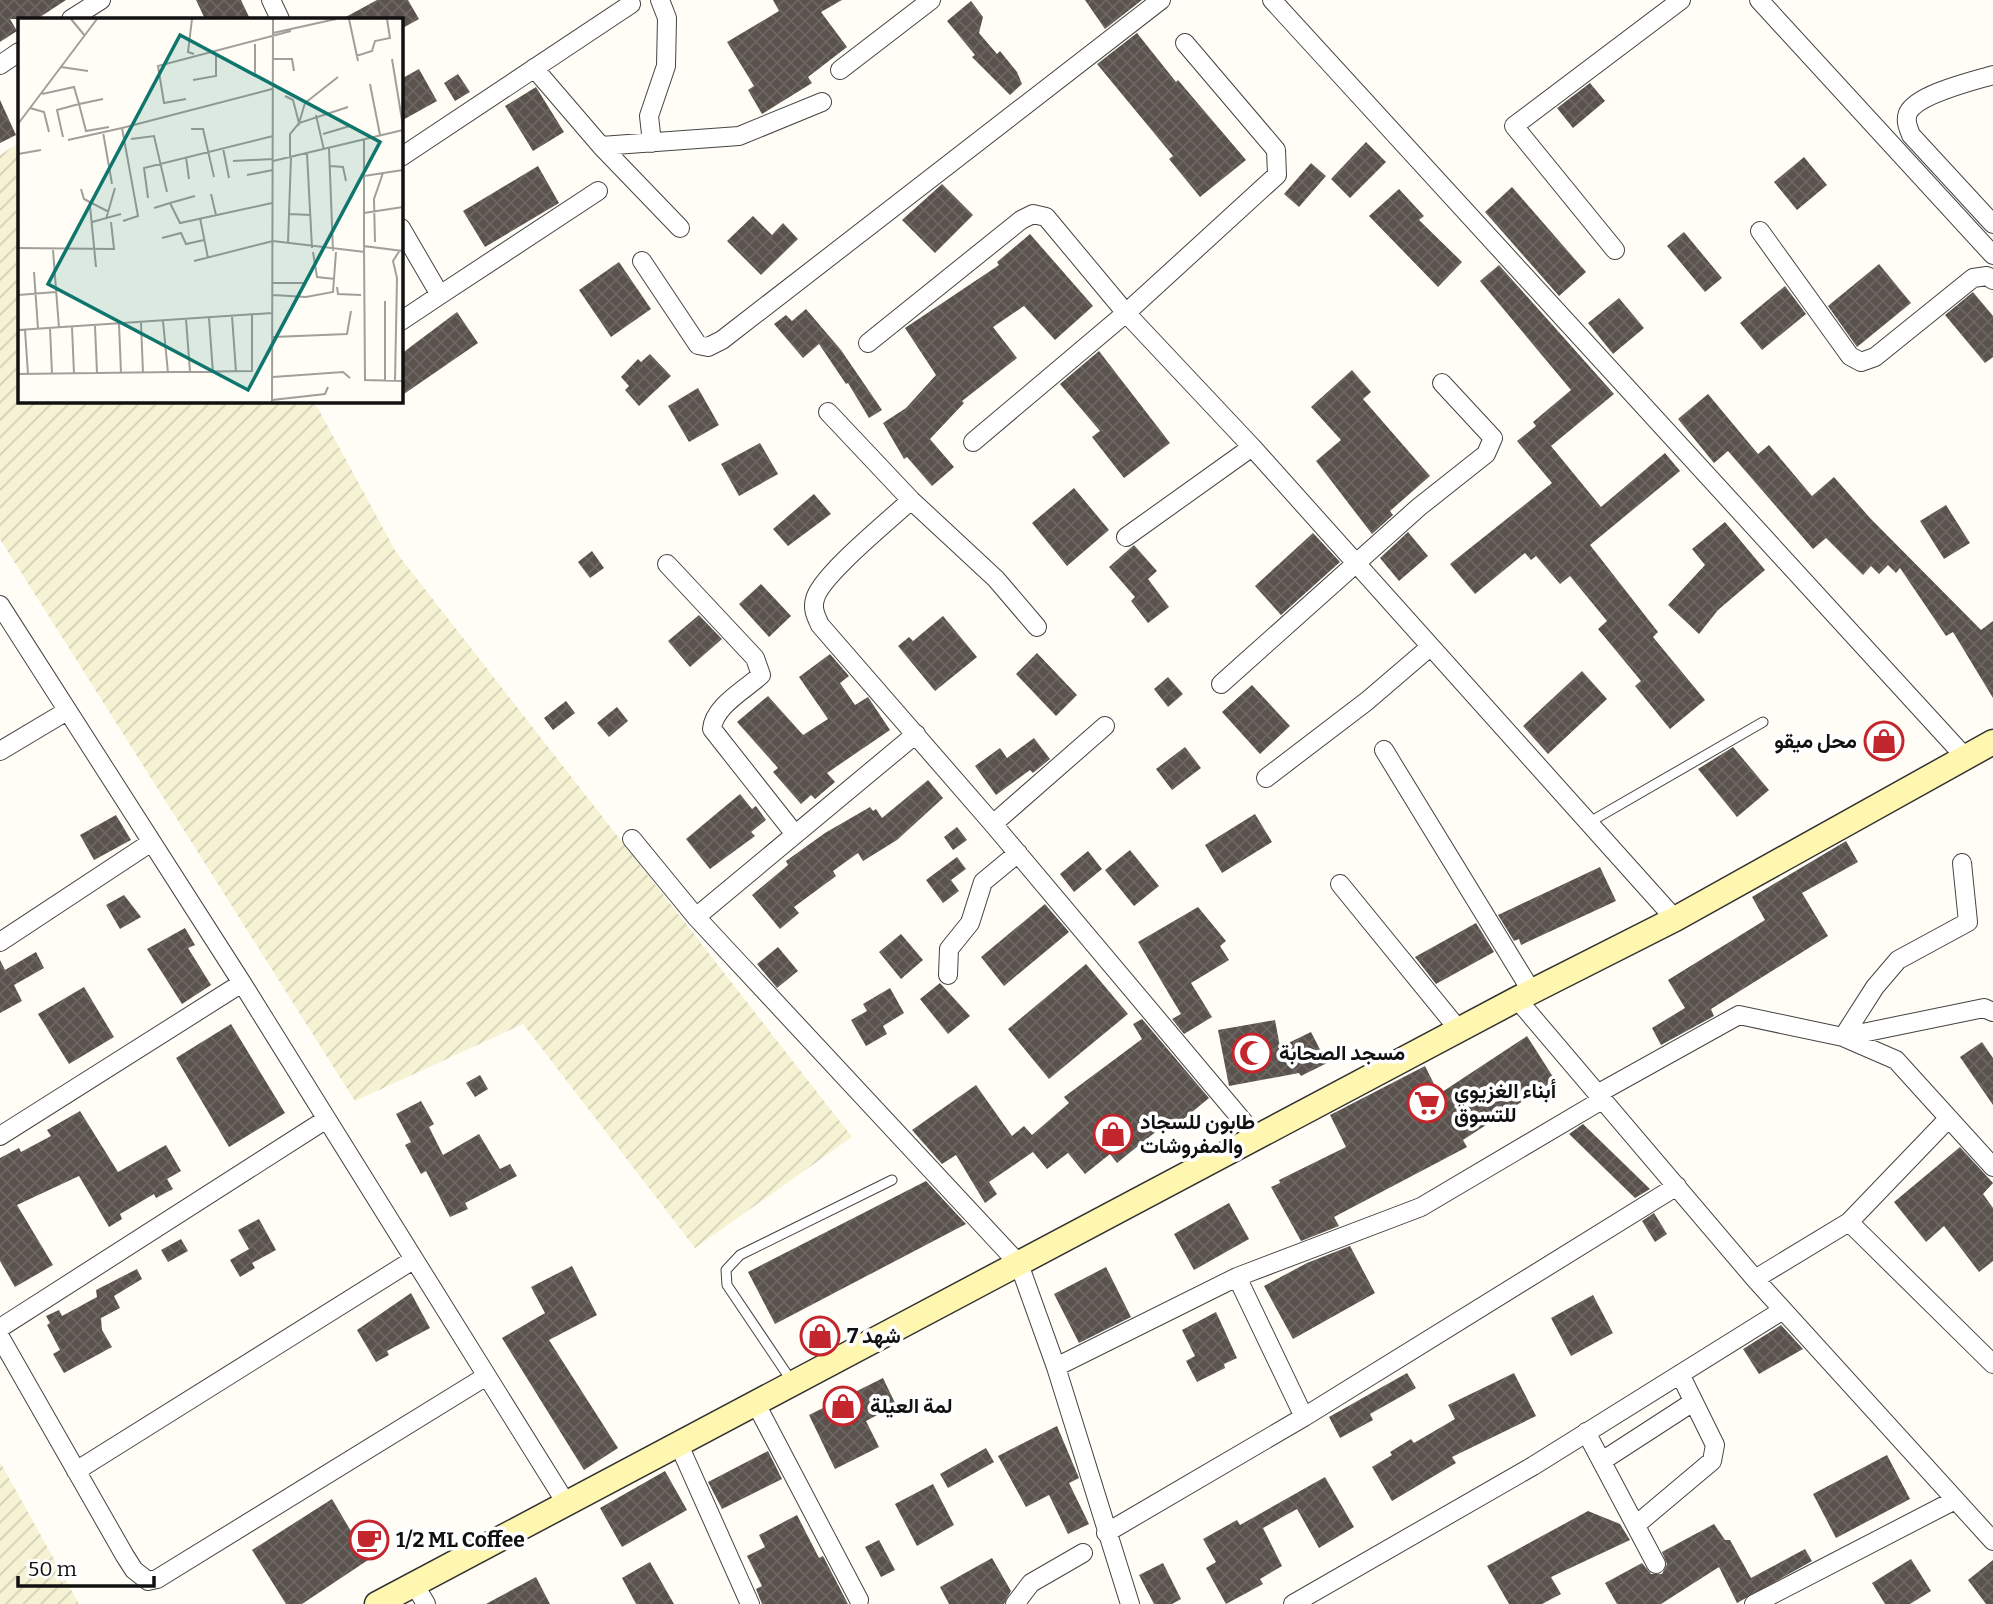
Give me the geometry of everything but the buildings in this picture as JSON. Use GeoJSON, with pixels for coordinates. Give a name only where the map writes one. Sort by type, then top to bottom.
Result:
{"type":"FeatureCollection","features":[{"type":"Feature","properties":{"kind":"main road"},"geometry":{"type":"LineString","coordinates":[[377,1604],[420,1594],[566,1503],[1258,1139],[1524,995],[1675,919],[1993,742]]}},
{"type":"Feature","properties":{"kind":"street"},"geometry":{"type":"LineString","coordinates":[[73,18],[101,0]]}},
{"type":"Feature","properties":{"kind":"street"},"geometry":{"type":"LineString","coordinates":[[271,0],[280,18]]}},
{"type":"Feature","properties":{"kind":"street"},"geometry":{"type":"LineString","coordinates":[[652,143],[649,116],[666,66],[667,18],[660,0]]}},
{"type":"Feature","properties":{"kind":"street"},"geometry":{"type":"LineString","coordinates":[[840,70],[932,0]]}},
{"type":"Feature","properties":{"kind":"street"},"geometry":{"type":"LineString","coordinates":[[642,261],[698,345],[708,347],[722,340],[1161,0]]}},
{"type":"Feature","properties":{"kind":"street"},"geometry":{"type":"LineString","coordinates":[[1272,0],[1965,757]]}},
{"type":"Feature","properties":{"kind":"street"},"geometry":{"type":"LineString","coordinates":[[1615,250],[1514,126],[1681,0]]}},
{"type":"Feature","properties":{"kind":"street"},"geometry":{"type":"LineString","coordinates":[[1759,0],[1993,255]]}},
{"type":"Feature","properties":{"kind":"street"},"geometry":{"type":"LineString","coordinates":[[402,156],[631,4]]}},
{"type":"Feature","properties":{"kind":"street"},"geometry":{"type":"LineString","coordinates":[[974,442],[1126,313],[1277,175],[1276,150],[1185,43]]}},
{"type":"Feature","properties":{"kind":"street"},"geometry":{"type":"LineString","coordinates":[[0,65],[18,53]]}},
{"type":"Feature","properties":{"kind":"street"},"geometry":{"type":"LineString","coordinates":[[534,68],[601,146],[680,228]]}},
{"type":"Feature","properties":{"kind":"street"},"geometry":{"type":"LineString","coordinates":[[1993,75],[1945,90],[1917,104],[1909,111],[1906,122],[1911,135],[1993,224]]}},
{"type":"Feature","properties":{"kind":"street"},"geometry":{"type":"LineString","coordinates":[[601,146],[739,136],[822,103]]}},
{"type":"Feature","properties":{"kind":"street"},"geometry":{"type":"LineString","coordinates":[[402,320],[598,191]]}},
{"type":"Feature","properties":{"kind":"street"},"geometry":{"type":"LineString","coordinates":[[868,343],[1021,220],[1033,214],[1046,217],[1126,313],[1252,447],[1675,919]]}},
{"type":"Feature","properties":{"kind":"street"},"geometry":{"type":"LineString","coordinates":[[402,230],[439,295]]}},
{"type":"Feature","properties":{"kind":"street"},"geometry":{"type":"LineString","coordinates":[[1760,231],[1850,356],[1861,362],[1875,358],[1973,278],[1987,276],[1993,279]]}},
{"type":"Feature","properties":{"kind":"street"},"geometry":{"type":"LineString","coordinates":[[1221,684],[1356,563],[1486,454],[1493,438],[1442,383]]}},
{"type":"Feature","properties":{"kind":"street"},"geometry":{"type":"LineString","coordinates":[[828,412],[911,500],[996,579],[1037,626]]}},
{"type":"Feature","properties":{"kind":"street"},"geometry":{"type":"LineString","coordinates":[[1126,537],[1252,447]]}},
{"type":"Feature","properties":{"kind":"street"},"geometry":{"type":"LineString","coordinates":[[911,500],[829,576],[815,596],[813,611],[820,625],[1018,853],[1258,1139]]}},
{"type":"Feature","properties":{"kind":"street"},"geometry":{"type":"LineString","coordinates":[[667,564],[755,657],[760,667],[761,675],[721,709],[713,720],[712,729],[794,834]]}},
{"type":"Feature","properties":{"kind":"street"},"geometry":{"type":"LineString","coordinates":[[0,605],[242,983],[412,1260],[566,1503]]}},
{"type":"Feature","properties":{"kind":"street"},"geometry":{"type":"LineString","coordinates":[[1266,778],[1367,701],[1430,647]]}},
{"type":"Feature","properties":{"kind":"street"},"geometry":{"type":"LineString","coordinates":[[0,751],[67,711]]}},
{"type":"Feature","properties":{"kind":"street"},"geometry":{"type":"LineString","coordinates":[[993,824],[1105,726]]}},
{"type":"Feature","properties":{"kind":"street"},"geometry":{"type":"LineString","coordinates":[[696,917],[916,734]]}},
{"type":"Feature","properties":{"kind":"street"},"geometry":{"type":"LineString","coordinates":[[1384,750],[1524,995],[1599,1097],[1755,1279],[1993,1541]]}},
{"type":"Feature","properties":{"kind":"street"},"geometry":{"type":"LineString","coordinates":[[632,839],[696,917],[1019,1264],[1056,1367],[1130,1604]]}},
{"type":"Feature","properties":{"kind":"street"},"geometry":{"type":"LineString","coordinates":[[0,942],[150,843]]}},
{"type":"Feature","properties":{"kind":"street"},"geometry":{"type":"LineString","coordinates":[[948,975],[949,949],[970,923],[983,882],[1018,853]]}},
{"type":"Feature","properties":{"kind":"street"},"geometry":{"type":"LineString","coordinates":[[1843,1037],[1875,988],[1898,960],[1968,922],[1962,863]]}},
{"type":"Feature","properties":{"kind":"street"},"geometry":{"type":"LineString","coordinates":[[1340,884],[1459,1030]]}},
{"type":"Feature","properties":{"kind":"street"},"geometry":{"type":"LineString","coordinates":[[0,1136],[242,983]]}},
{"type":"Feature","properties":{"kind":"street"},"geometry":{"type":"LineString","coordinates":[[1843,1037],[1990,1007]]}},
{"type":"Feature","properties":{"kind":"street"},"geometry":{"type":"LineString","coordinates":[[1056,1367],[1119,1337],[1163,1311],[1237,1277],[1421,1207],[1599,1097],[1739,1015],[1843,1037],[1896,1060],[1947,1120],[1993,1167]]}},
{"type":"Feature","properties":{"kind":"street"},"geometry":{"type":"LineString","coordinates":[[0,1328],[325,1120]]}},
{"type":"Feature","properties":{"kind":"street"},"geometry":{"type":"LineString","coordinates":[[1755,1279],[1849,1222],[1947,1120]]}},
{"type":"Feature","properties":{"kind":"street"},"geometry":{"type":"LineString","coordinates":[[1107,1533],[1304,1417],[1677,1186]]}},
{"type":"Feature","properties":{"kind":"street"},"geometry":{"type":"LineString","coordinates":[[1849,1222],[1993,1364]]}},
{"type":"Feature","properties":{"kind":"street"},"geometry":{"type":"LineString","coordinates":[[76,1471],[412,1260]]}},
{"type":"Feature","properties":{"kind":"street"},"geometry":{"type":"LineString","coordinates":[[1237,1277],[1304,1417]]}},
{"type":"Feature","properties":{"kind":"street"},"geometry":{"type":"LineString","coordinates":[[1293,1604],[1586,1433],[1783,1310]]}},
{"type":"Feature","properties":{"kind":"street"},"geometry":{"type":"LineString","coordinates":[[0,1337],[134,1570],[148,1581],[157,1579],[485,1377]]}},
{"type":"Feature","properties":{"kind":"street"},"geometry":{"type":"LineString","coordinates":[[1636,1525],[1712,1461],[1715,1445],[1680,1374]]}},
{"type":"Feature","properties":{"kind":"street"},"geometry":{"type":"LineString","coordinates":[[1602,1461],[1693,1402]]}},
{"type":"Feature","properties":{"kind":"street"},"geometry":{"type":"LineString","coordinates":[[757,1404],[859,1600]]}},
{"type":"Feature","properties":{"kind":"street"},"geometry":{"type":"LineString","coordinates":[[1586,1433],[1656,1564]]}},
{"type":"Feature","properties":{"kind":"street"},"geometry":{"type":"LineString","coordinates":[[679,1445],[750,1604]]}},
{"type":"Feature","properties":{"kind":"street"},"geometry":{"type":"LineString","coordinates":[[1754,1604],[1955,1500]]}},
{"type":"Feature","properties":{"kind":"street"},"geometry":{"type":"LineString","coordinates":[[1015,1604],[1031,1583],[1083,1553]]}},
{"type":"Feature","properties":{"kind":"lane"},"geometry":{"type":"LineString","coordinates":[[1588,823],[1763,722]]}},
{"type":"Feature","properties":{"kind":"lane"},"geometry":{"type":"LineString","coordinates":[[794,1384],[727,1285],[726,1270],[740,1255],[892,1180]]}},
{"type":"Feature","properties":{"kind":"shaded area"},"geometry":{"type":"Polygon","coordinates":[[[18,144],[18,402],[315,402],[396,552],[852,1137],[695,1248],[523,1024],[355,1101],[0,539],[0,155],[18,144]]]}},
{"type":"Feature","properties":{"kind":"shaded area"},"geometry":{"type":"Polygon","coordinates":[[[0,1462],[79,1604],[0,1604],[0,1462]]]}},
{"type":"Feature","properties":{"kind":"place","name":"محل ميقو"},"geometry":{"type":"Point","coordinates":[1884,741]}},
{"type":"Feature","properties":{"kind":"place","name":"مسجد الصحابة"},"geometry":{"type":"Point","coordinates":[1252,1053]}},
{"type":"Feature","properties":{"kind":"place","name":"أبناء الغزيوي للتسوق"},"geometry":{"type":"Point","coordinates":[1427,1103]}},
{"type":"Feature","properties":{"kind":"place","name":"طابون للسجاد والمفروشات"},"geometry":{"type":"Point","coordinates":[1113,1134]}},
{"type":"Feature","properties":{"kind":"place","name":"شهد 7"},"geometry":{"type":"Point","coordinates":[820,1336]}},
{"type":"Feature","properties":{"kind":"place","name":"لمة العيلة"},"geometry":{"type":"Point","coordinates":[843,1406]}},
{"type":"Feature","properties":{"kind":"place","name":"1/2 ML Coffee"},"geometry":{"type":"Point","coordinates":[369,1540]}}]}
